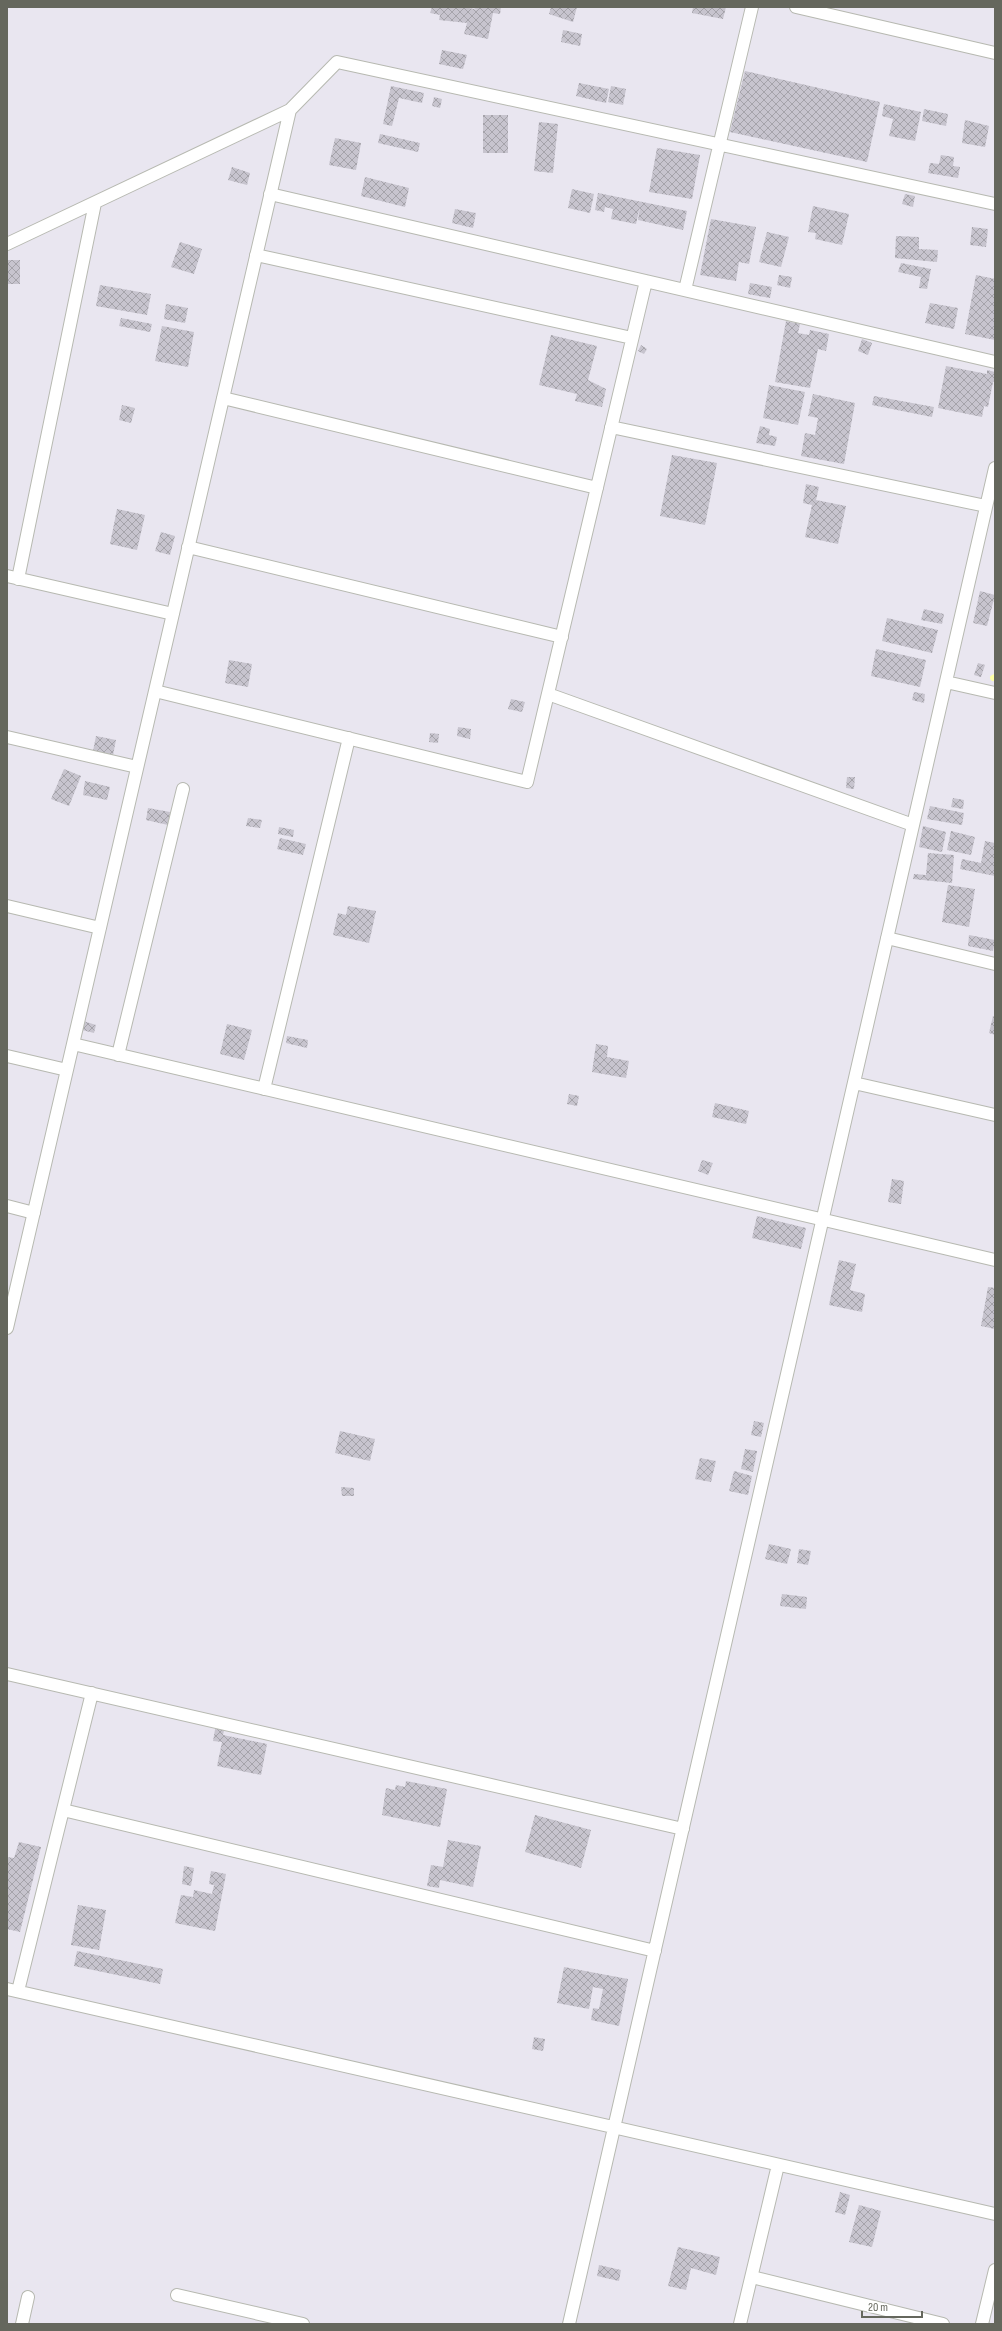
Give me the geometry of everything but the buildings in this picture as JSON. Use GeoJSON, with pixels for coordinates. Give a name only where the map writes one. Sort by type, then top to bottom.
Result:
{"type":"FeatureCollection","features":[{"type":"Feature","properties":{"kind":"street"},"geometry":{"type":"LineString","coordinates":[[685,290],[752,7]]}},
{"type":"Feature","properties":{"kind":"street"},"geometry":{"type":"LineString","coordinates":[[796,7],[995,53]]}},
{"type":"Feature","properties":{"kind":"street"},"geometry":{"type":"LineString","coordinates":[[7,244],[290,110],[337,62],[995,204]]}},
{"type":"Feature","properties":{"kind":"street"},"geometry":{"type":"LineString","coordinates":[[7,1328],[290,110]]}},
{"type":"Feature","properties":{"kind":"street"},"geometry":{"type":"LineString","coordinates":[[270,194],[995,362]]}},
{"type":"Feature","properties":{"kind":"street"},"geometry":{"type":"LineString","coordinates":[[95,203],[12,578],[173,614]]}},
{"type":"Feature","properties":{"kind":"street"},"geometry":{"type":"LineString","coordinates":[[256,255],[632,338]]}},
{"type":"Feature","properties":{"kind":"street"},"geometry":{"type":"LineString","coordinates":[[155,691],[527,782],[646,281]]}},
{"type":"Feature","properties":{"kind":"street"},"geometry":{"type":"LineString","coordinates":[[223,398],[597,488]]}},
{"type":"Feature","properties":{"kind":"street"},"geometry":{"type":"LineString","coordinates":[[612,427],[986,506]]}},
{"type":"Feature","properties":{"kind":"street"},"geometry":{"type":"LineString","coordinates":[[569,2324],[995,468]]}},
{"type":"Feature","properties":{"kind":"street"},"geometry":{"type":"LineString","coordinates":[[188,547],[562,637]]}},
{"type":"Feature","properties":{"kind":"street"},"geometry":{"type":"LineString","coordinates":[[946,682],[995,693]]}},
{"type":"Feature","properties":{"kind":"street"},"geometry":{"type":"LineString","coordinates":[[548,694],[913,825]]}},
{"type":"Feature","properties":{"kind":"street"},"geometry":{"type":"LineString","coordinates":[[7,737],[137,767]]}},
{"type":"Feature","properties":{"kind":"street"},"geometry":{"type":"LineString","coordinates":[[264,1089],[349,738]]}},
{"type":"Feature","properties":{"kind":"street"},"geometry":{"type":"LineString","coordinates":[[118,1055],[183,789]]}},
{"type":"Feature","properties":{"kind":"street"},"geometry":{"type":"LineString","coordinates":[[7,906],[100,928]]}},
{"type":"Feature","properties":{"kind":"street"},"geometry":{"type":"LineString","coordinates":[[887,938],[995,964]]}},
{"type":"Feature","properties":{"kind":"street"},"geometry":{"type":"LineString","coordinates":[[73,1044],[995,1260]]}},
{"type":"Feature","properties":{"kind":"street"},"geometry":{"type":"LineString","coordinates":[[7,1056],[67,1070]]}},
{"type":"Feature","properties":{"kind":"street"},"geometry":{"type":"LineString","coordinates":[[854,1083],[995,1115]]}},
{"type":"Feature","properties":{"kind":"street"},"geometry":{"type":"LineString","coordinates":[[7,1206],[34,1213]]}},
{"type":"Feature","properties":{"kind":"street"},"geometry":{"type":"LineString","coordinates":[[7,1674],[683,1829]]}},
{"type":"Feature","properties":{"kind":"street"},"geometry":{"type":"LineString","coordinates":[[92,1693],[63,1810],[13,1990],[995,2214]]}},
{"type":"Feature","properties":{"kind":"street"},"geometry":{"type":"LineString","coordinates":[[63,1810],[655,1951]]}},
{"type":"Feature","properties":{"kind":"street"},"geometry":{"type":"LineString","coordinates":[[740,2324],[778,2165]]}},
{"type":"Feature","properties":{"kind":"street"},"geometry":{"type":"LineString","coordinates":[[982,2324],[995,2270]]}},
{"type":"Feature","properties":{"kind":"street"},"geometry":{"type":"LineString","coordinates":[[752,2277],[943,2324]]}},
{"type":"Feature","properties":{"kind":"street"},"geometry":{"type":"LineString","coordinates":[[177,2295],[303,2324]]}},
{"type":"Feature","properties":{"kind":"street"},"geometry":{"type":"LineString","coordinates":[[22,2324],[28,2297]]}}]}
